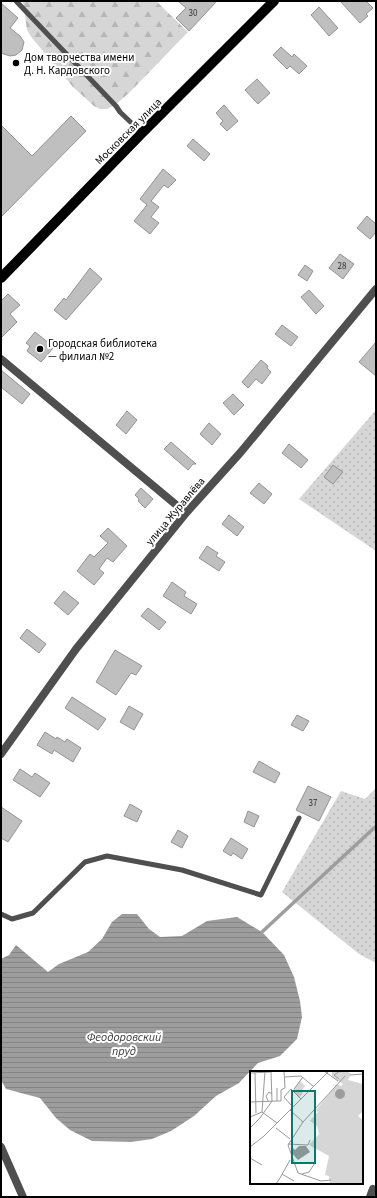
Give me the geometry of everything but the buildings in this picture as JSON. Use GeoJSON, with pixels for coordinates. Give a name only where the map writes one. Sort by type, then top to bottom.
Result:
{"type":"FeatureCollection","features":[{"type":"Feature","properties":{"kind":"main road","name":"Московская улица"},"geometry":{"type":"LineString","coordinates":[[1,278],[142,133],[274,1]]}},
{"type":"Feature","properties":{"kind":"street","name":"улица Журавлёва"},"geometry":{"type":"LineString","coordinates":[[1,754],[76,649],[186,513],[240,454],[376,289]]}},
{"type":"Feature","properties":{"kind":"street"},"geometry":{"type":"LineString","coordinates":[[1,359],[186,513]]}},
{"type":"Feature","properties":{"kind":"street"},"geometry":{"type":"LineString","coordinates":[[1,1147],[23,1197]]}},
{"type":"Feature","properties":{"kind":"lane"},"geometry":{"type":"LineString","coordinates":[[16,1],[120,112],[142,133]]}},
{"type":"Feature","properties":{"kind":"lane"},"geometry":{"type":"LineString","coordinates":[[1,914],[12,919],[33,914],[85,862],[107,856],[182,870],[261,895],[299,818]]}},
{"type":"Feature","properties":{"kind":"green space"},"geometry":{"type":"Polygon","coordinates":[[[23,1],[156,1],[188,32],[129,93],[115,105],[107,109],[100,109],[94,106],[73,87],[32,38],[27,30],[23,1]]]}},
{"type":"Feature","properties":{"kind":"green space"},"geometry":{"type":"Polygon","coordinates":[[[376,410],[376,551],[299,499],[376,410]]]}},
{"type":"Feature","properties":{"kind":"green space"},"geometry":{"type":"Polygon","coordinates":[[[376,788],[376,963],[359,954],[282,892],[341,791],[365,799],[376,788]]]}},
{"type":"Feature","properties":{"kind":"water","name":"Феодоровский пруд"},"geometry":{"type":"Polygon","coordinates":[[[122,914],[137,914],[149,929],[160,937],[182,936],[207,921],[237,917],[262,932],[284,955],[294,977],[302,1017],[297,1039],[280,1056],[258,1063],[239,1083],[216,1096],[194,1116],[171,1131],[152,1139],[131,1142],[92,1141],[70,1130],[56,1118],[40,1098],[6,1089],[1,1080],[1,959],[9,955],[16,945],[48,972],[59,964],[88,952],[102,939],[112,922],[122,914]]]}},
{"type":"Feature","properties":{"kind":"waterway"},"geometry":{"type":"LineString","coordinates":[[262,932],[375,827]]}},
{"type":"Feature","properties":{"kind":"place","name":"Дом творчества имени Д. Н. Кардовского"},"geometry":{"type":"Point","coordinates":[16,63]}},
{"type":"Feature","properties":{"kind":"place","name":"Городская библиотека — филиал №2"},"geometry":{"type":"Point","coordinates":[40,349]}}]}
